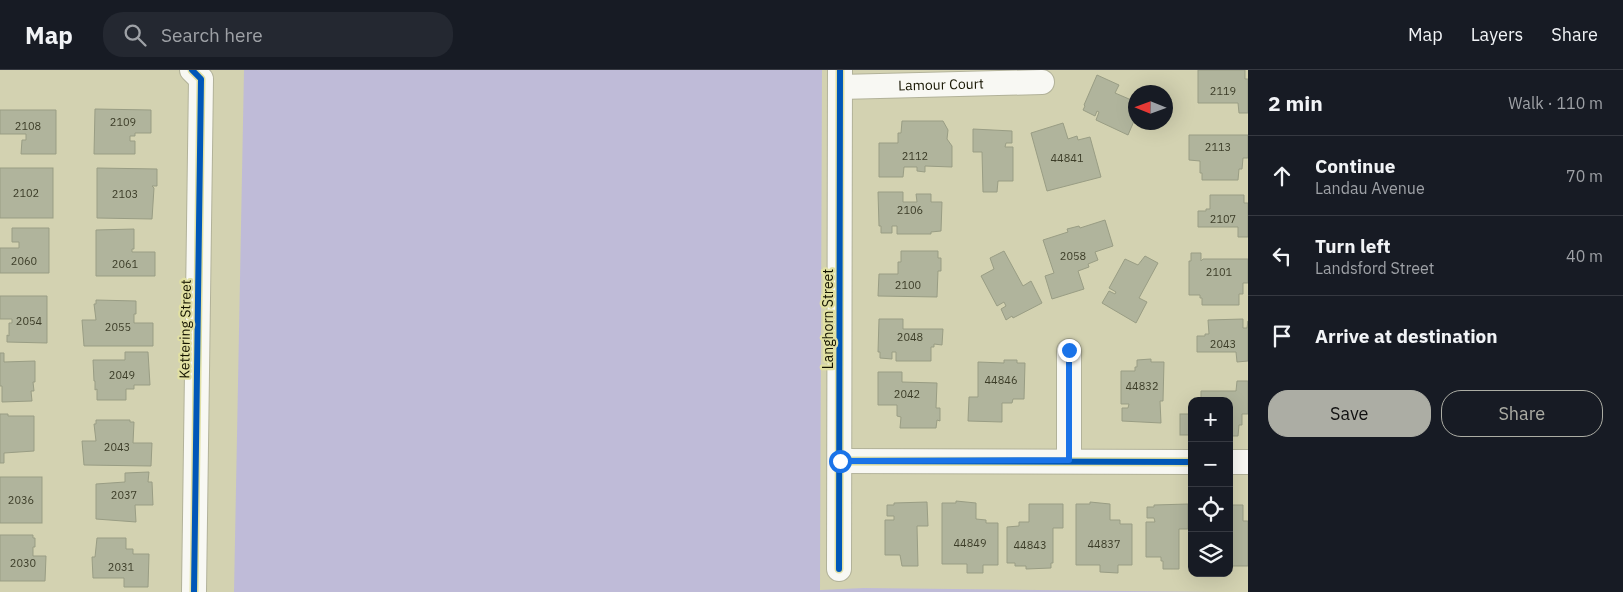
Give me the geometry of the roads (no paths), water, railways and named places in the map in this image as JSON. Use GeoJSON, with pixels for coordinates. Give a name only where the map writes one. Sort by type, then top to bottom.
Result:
{"type":"FeatureCollection","features":[{"type":"Feature","properties":{"kind":"street","name":"Kettering Street"},"geometry":{"type":"LineString","coordinates":[[192,70],[201,79],[194,592]]}},
{"type":"Feature","properties":{"kind":"street","name":"Lamour Court"},"geometry":{"type":"LineString","coordinates":[[840,78],[1042,82]]}},
{"type":"Feature","properties":{"kind":"street","name":"Langhorn Street"},"geometry":{"type":"LineString","coordinates":[[839,569],[840,78]]}},
{"type":"Feature","properties":{"kind":"street"},"geometry":{"type":"LineString","coordinates":[[1069,350],[1069,460]]}},
{"type":"Feature","properties":{"kind":"street"},"geometry":{"type":"LineString","coordinates":[[840,461],[1069,460],[1188,462]]}},
{"type":"Feature","properties":{"kind":"street"},"geometry":{"type":"LineString","coordinates":[[1233,462],[1248,462]]}}]}
